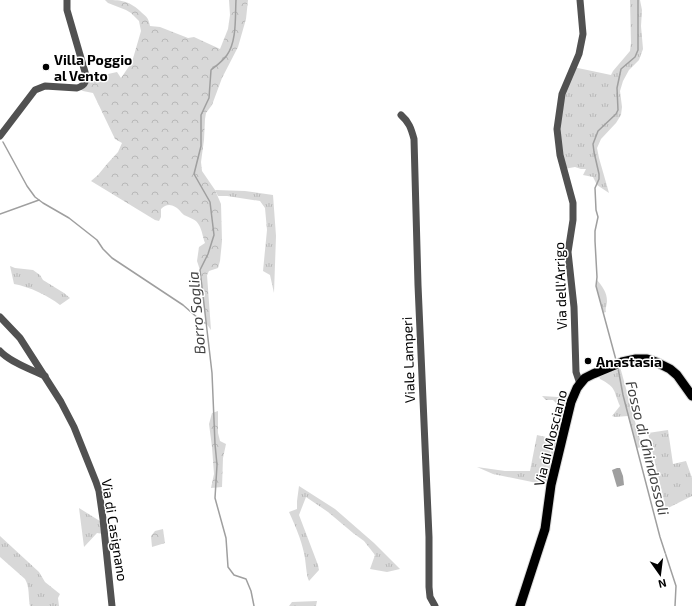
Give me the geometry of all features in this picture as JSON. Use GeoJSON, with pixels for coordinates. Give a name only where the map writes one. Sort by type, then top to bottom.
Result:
{"type":"FeatureCollection","features":[{"type":"Feature","properties":{"kind":"main road","name":"Via di Mosciano"},"geometry":{"type":"LineString","coordinates":[[520,606],[545,529],[551,485],[571,402],[580,384],[585,378],[616,364],[630,359],[647,359],[660,363],[670,369],[677,375],[692,396]]}},
{"type":"Feature","properties":{"kind":"street"},"geometry":{"type":"LineString","coordinates":[[0,136],[36,90],[45,86],[77,88],[85,83],[85,72],[67,10],[67,0]]}},
{"type":"Feature","properties":{"kind":"street","name":"Via dell'Arrigo"},"geometry":{"type":"LineString","coordinates":[[580,0],[583,34],[579,54],[562,94],[557,129],[560,155],[573,203],[573,220],[568,252],[574,307],[576,372],[580,384]]}},
{"type":"Feature","properties":{"kind":"street","name":"Viale Lamperi"},"geometry":{"type":"LineString","coordinates":[[401,115],[407,121],[414,139],[418,285],[429,537],[429,587],[430,597],[435,606]]}},
{"type":"Feature","properties":{"kind":"street","name":"Via di Casignano"},"geometry":{"type":"LineString","coordinates":[[0,318],[20,338],[61,402],[74,427],[96,482],[99,491],[103,519],[112,606]]}},
{"type":"Feature","properties":{"kind":"street"},"geometry":{"type":"LineString","coordinates":[[0,351],[3,355],[45,376]]}},
{"type":"Feature","properties":{"kind":"green space"},"geometry":{"type":"Polygon","coordinates":[[[105,0],[120,1],[136,7],[146,17],[150,26],[160,27],[188,38],[194,37],[220,49],[228,29],[230,15],[229,0],[248,0],[246,19],[238,47],[222,78],[212,105],[206,113],[205,119],[201,162],[202,171],[215,190],[221,204],[222,241],[220,261],[218,268],[209,271],[207,275],[211,330],[206,323],[200,270],[197,261],[199,247],[205,243],[198,223],[171,205],[167,205],[161,209],[161,217],[159,221],[155,220],[91,181],[118,152],[122,143],[115,139],[93,93],[77,88],[86,79],[117,72],[121,78],[132,62],[141,31],[139,21],[131,13],[108,3],[105,0]]]}},
{"type":"Feature","properties":{"kind":"green space"},"geometry":{"type":"Polygon","coordinates":[[[630,0],[640,0],[642,10],[641,26],[643,49],[639,60],[629,70],[623,81],[620,91],[622,107],[621,115],[616,123],[601,139],[597,148],[609,193],[597,185],[593,177],[583,175],[586,169],[575,167],[564,169],[557,129],[562,94],[573,67],[611,75],[630,51],[630,0]]]}},
{"type":"Feature","properties":{"kind":"green space"},"geometry":{"type":"Polygon","coordinates":[[[215,190],[245,191],[273,195],[276,236],[274,293],[270,275],[263,271],[267,230],[265,208],[260,201],[218,196],[215,190]]]}},
{"type":"Feature","properties":{"kind":"green space"},"geometry":{"type":"Polygon","coordinates":[[[10,266],[33,270],[40,275],[43,280],[70,298],[60,305],[38,292],[14,284],[10,266]]]}},
{"type":"Feature","properties":{"kind":"green space"},"geometry":{"type":"Polygon","coordinates":[[[597,280],[604,289],[607,298],[606,312],[603,313],[596,286],[597,280]]]}},
{"type":"Feature","properties":{"kind":"green space"},"geometry":{"type":"Polygon","coordinates":[[[619,363],[642,447],[637,448],[628,416],[612,416],[620,406],[614,390],[600,379],[598,372],[619,363]]]}},
{"type":"Feature","properties":{"kind":"green space"},"geometry":{"type":"Polygon","coordinates":[[[542,396],[573,398],[551,485],[537,483],[547,469],[546,466],[561,408],[553,400],[546,400],[542,396]]]}},
{"type":"Feature","properties":{"kind":"green space"},"geometry":{"type":"Polygon","coordinates":[[[218,411],[218,433],[220,441],[226,444],[223,458],[222,487],[211,488],[214,474],[209,424],[212,413],[218,411]]]}},
{"type":"Feature","properties":{"kind":"green space"},"geometry":{"type":"Polygon","coordinates":[[[668,430],[673,464],[686,461],[692,478],[692,496],[666,509],[648,433],[668,430]]]}},
{"type":"Feature","properties":{"kind":"green space"},"geometry":{"type":"Polygon","coordinates":[[[537,435],[554,439],[546,465],[547,469],[537,483],[493,474],[477,467],[505,471],[530,471],[537,435]]]}},
{"type":"Feature","properties":{"kind":"green space"},"geometry":{"type":"Polygon","coordinates":[[[299,486],[335,509],[374,543],[400,569],[387,572],[370,569],[375,555],[364,541],[328,512],[306,497],[299,515],[319,570],[309,581],[305,556],[296,527],[289,512],[297,509],[299,486]]]}},
{"type":"Feature","properties":{"kind":"green space"},"geometry":{"type":"Polygon","coordinates":[[[79,508],[103,523],[104,534],[97,533],[84,547],[79,508]]]}},
{"type":"Feature","properties":{"kind":"green space"},"geometry":{"type":"Polygon","coordinates":[[[163,529],[165,543],[152,547],[151,536],[155,531],[163,529]]]}},
{"type":"Feature","properties":{"kind":"green space"},"geometry":{"type":"Polygon","coordinates":[[[0,536],[39,572],[45,582],[60,594],[58,598],[59,606],[30,606],[27,582],[0,557],[0,536]]]}},
{"type":"Feature","properties":{"kind":"green space"},"geometry":{"type":"Polygon","coordinates":[[[317,601],[316,606],[289,606],[292,602],[317,601]]]}},
{"type":"Feature","properties":{"kind":"shaded area"},"geometry":{"type":"Polygon","coordinates":[[[620,468],[624,485],[617,487],[612,470],[620,468]]]}},
{"type":"Feature","properties":{"kind":"waterway","name":"Borro Soglia"},"geometry":{"type":"LineString","coordinates":[[236,0],[235,29],[230,49],[224,59],[211,70],[209,98],[201,115],[201,146],[194,174],[210,202],[214,235],[208,254],[200,270],[212,373],[217,465],[215,498],[226,538],[228,567],[234,575],[246,579],[251,591],[254,606]]}},
{"type":"Feature","properties":{"kind":"waterway","name":"Fosso di Ghindossoli"},"geometry":{"type":"LineString","coordinates":[[616,360],[596,286],[595,231],[598,217],[596,210],[595,188],[599,179],[599,174],[593,144],[598,131],[616,114],[618,110],[617,88],[621,69],[635,57],[638,50],[638,0]]}},
{"type":"Feature","properties":{"kind":"waterway"},"geometry":{"type":"LineString","coordinates":[[3,142],[27,186],[35,197],[69,218],[97,240],[112,258],[183,305],[205,323]]}},
{"type":"Feature","properties":{"kind":"waterway"},"geometry":{"type":"LineString","coordinates":[[0,214],[39,200]]}},
{"type":"Feature","properties":{"kind":"waterway","name":"Fosso di Ghindossoli"},"geometry":{"type":"LineString","coordinates":[[618,368],[623,395],[660,537],[676,586],[675,606]]}},
{"type":"Feature","properties":{"kind":"place","name":"Villa Poggio al Vento"},"geometry":{"type":"Point","coordinates":[46,67]}},
{"type":"Feature","properties":{"kind":"place","name":"Anastasia"},"geometry":{"type":"Point","coordinates":[588,361]}}]}
